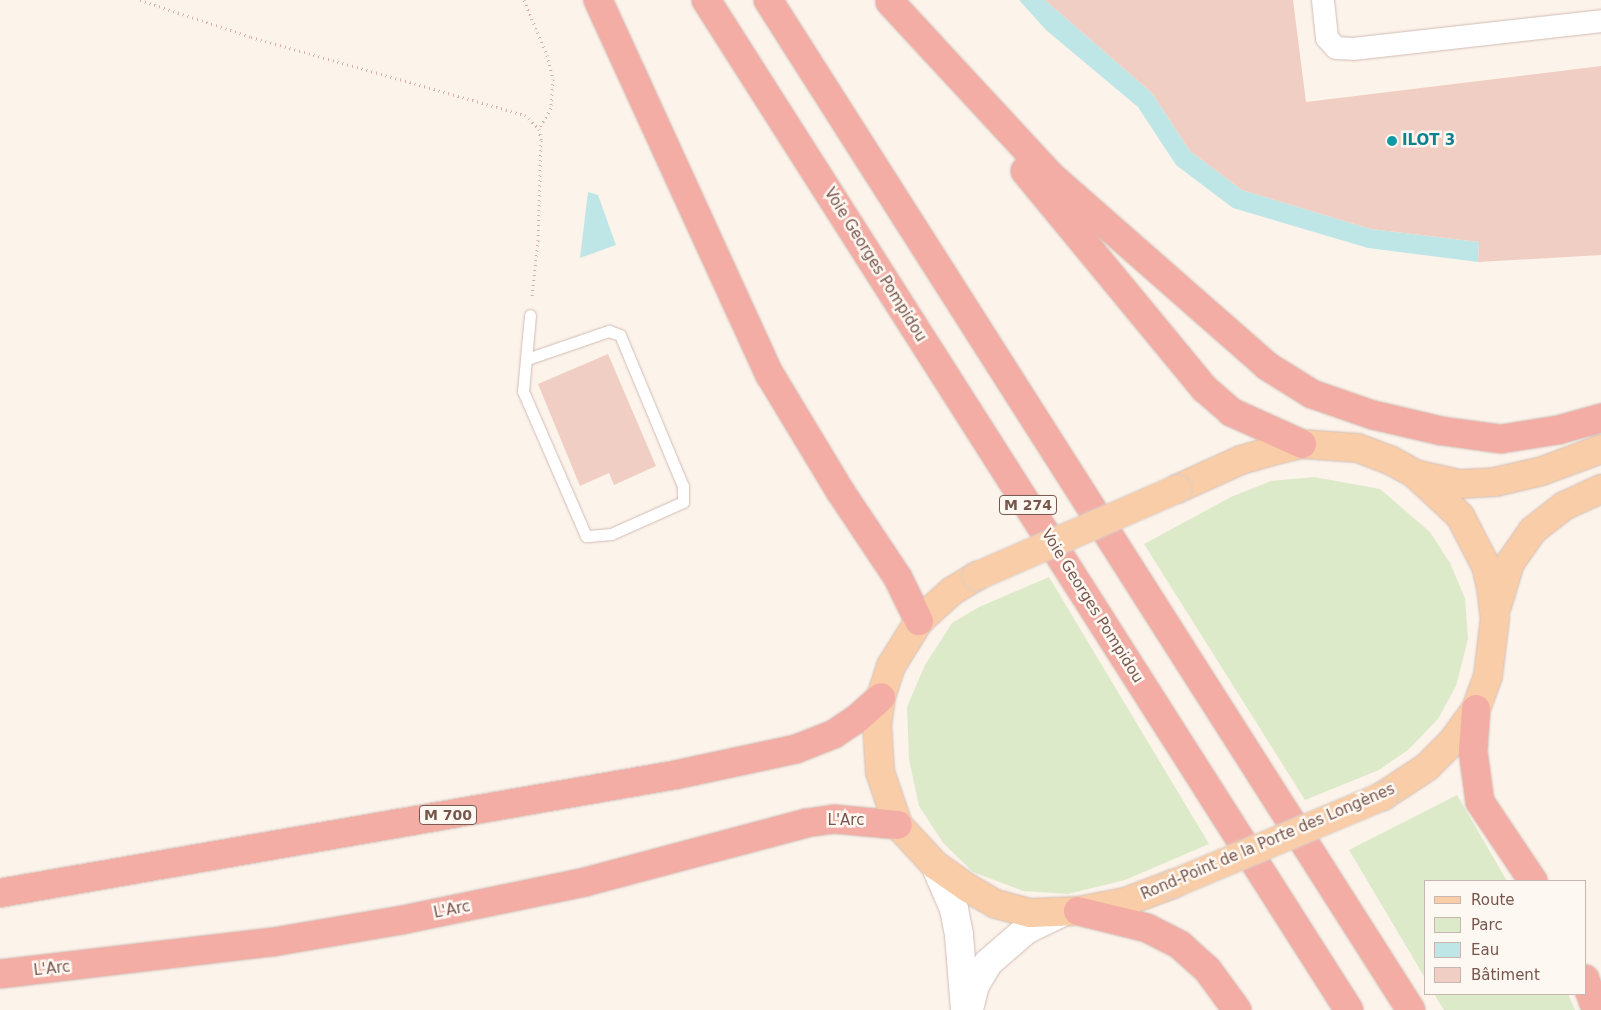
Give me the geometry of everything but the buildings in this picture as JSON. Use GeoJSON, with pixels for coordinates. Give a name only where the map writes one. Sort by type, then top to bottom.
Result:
{"type":"FeatureCollection","features":[{"type":"Feature","properties":{"kind":"highway"},"geometry":{"type":"LineString","coordinates":[[598,0],[770,375],[840,491],[898,578],[919,621]]}},
{"type":"Feature","properties":{"kind":"highway","name":"Voie Georges Pompidou"},"geometry":{"type":"LineString","coordinates":[[706,0],[1349,1010]]}},
{"type":"Feature","properties":{"kind":"highway","name":"M 274"},"geometry":{"type":"LineString","coordinates":[[768,0],[1411,1010]]}},
{"type":"Feature","properties":{"kind":"highway"},"geometry":{"type":"LineString","coordinates":[[889,1],[1051,176],[1267,366],[1312,394],[1373,415],[1433,429],[1501,439],[1558,430],[1601,418]]}},
{"type":"Feature","properties":{"kind":"highway"},"geometry":{"type":"LineString","coordinates":[[889,1],[1182,366],[1231,412],[1302,444]]}},
{"type":"Feature","properties":{"kind":"highway","name":"M 700"},"geometry":{"type":"LineString","coordinates":[[0,893],[675,775],[796,749],[834,734],[858,718],[881,697]]}},
{"type":"Feature","properties":{"kind":"highway"},"geometry":{"type":"LineString","coordinates":[[1476,709],[1474,751],[1480,802],[1533,880]]}},
{"type":"Feature","properties":{"kind":"highway","name":"L'Arc"},"geometry":{"type":"LineString","coordinates":[[0,974],[272,942],[412,918],[585,882],[806,823],[834,819],[898,826]]}},
{"type":"Feature","properties":{"kind":"highway"},"geometry":{"type":"LineString","coordinates":[[1070,912],[1147,928],[1180,944],[1207,969],[1237,1010]]}},
{"type":"Feature","properties":{"kind":"highway"},"geometry":{"type":"LineString","coordinates":[[1586,982],[1596,1010]]}},
{"type":"Feature","properties":{"kind":"main road","name":"Rond-Point de la Porte des Longènes"},"geometry":{"type":"LineString","coordinates":[[1302,444],[1358,448],[1390,460],[1415,474],[1460,516],[1474,541],[1491,587],[1495,618],[1490,667],[1476,709],[1452,741],[1427,767],[1382,796],[1125,902],[1070,912],[1030,913],[996,904],[935,865],[898,826],[880,772],[877,724],[881,697],[891,666],[919,621],[952,591],[977,576],[1241,460],[1302,444]]}},
{"type":"Feature","properties":{"kind":"main road"},"geometry":{"type":"LineString","coordinates":[[1415,474],[1459,484],[1495,482],[1542,471],[1601,449]]}},
{"type":"Feature","properties":{"kind":"main road"},"geometry":{"type":"LineString","coordinates":[[1495,618],[1503,579],[1532,531],[1564,506],[1601,489]]}},
{"type":"Feature","properties":{"kind":"main road"},"geometry":{"type":"LineString","coordinates":[[935,865],[954,909],[960,935],[965,1010]]}},
{"type":"Feature","properties":{"kind":"main road"},"geometry":{"type":"LineString","coordinates":[[969,1010],[975,985],[988,962],[1026,930],[1070,912]]}},
{"type":"Feature","properties":{"kind":"street"},"geometry":{"type":"LineString","coordinates":[[1323,0],[1327,38],[1336,48],[1353,49],[1601,21]]}},
{"type":"Feature","properties":{"kind":"lane"},"geometry":{"type":"LineString","coordinates":[[528,358],[609,330],[620,335],[683,486],[683,502],[612,534],[586,536],[523,391],[528,358],[530,316]]}},
{"type":"Feature","properties":{"kind":"path"},"geometry":{"type":"LineString","coordinates":[[140,0],[251,37],[515,110],[539,129]]}},
{"type":"Feature","properties":{"kind":"path"},"geometry":{"type":"LineString","coordinates":[[524,0],[547,55],[553,79],[551,108],[539,129],[538,240],[530,316]]}},
{"type":"Feature","properties":{"kind":"green space"},"geometry":{"type":"Polygon","coordinates":[[[1314,477],[1380,489],[1430,532],[1450,563],[1465,598],[1468,639],[1456,686],[1438,719],[1408,750],[1379,770],[1305,800],[1144,544],[1231,497],[1271,481],[1314,477]]]}},
{"type":"Feature","properties":{"kind":"green space"},"geometry":{"type":"Polygon","coordinates":[[[1049,577],[1209,844],[1125,880],[1068,894],[1023,891],[973,872],[944,844],[919,806],[909,759],[907,707],[925,665],[952,623],[979,607],[1049,577]]]}},
{"type":"Feature","properties":{"kind":"green space"},"geometry":{"type":"Polygon","coordinates":[[[1457,795],[1506,880],[1424,880],[1424,976],[1349,850],[1457,795]]]}},
{"type":"Feature","properties":{"kind":"green space"},"geometry":{"type":"Polygon","coordinates":[[[1435,995],[1568,995],[1575,1010],[1444,1010],[1435,995]]]}},
{"type":"Feature","properties":{"kind":"water"},"geometry":{"type":"Polygon","coordinates":[[[1019,0],[1045,0],[1152,93],[1190,151],[1242,190],[1371,229],[1479,242],[1478,262],[1368,248],[1233,208],[1176,165],[1138,107],[1046,30],[1019,0]]]}},
{"type":"Feature","properties":{"kind":"water"},"geometry":{"type":"Polygon","coordinates":[[[588,192],[598,195],[616,245],[580,258],[588,192]]]}},
{"type":"Feature","properties":{"kind":"place","name":"ILOT 3"},"geometry":{"type":"Point","coordinates":[1392,141]}}]}
